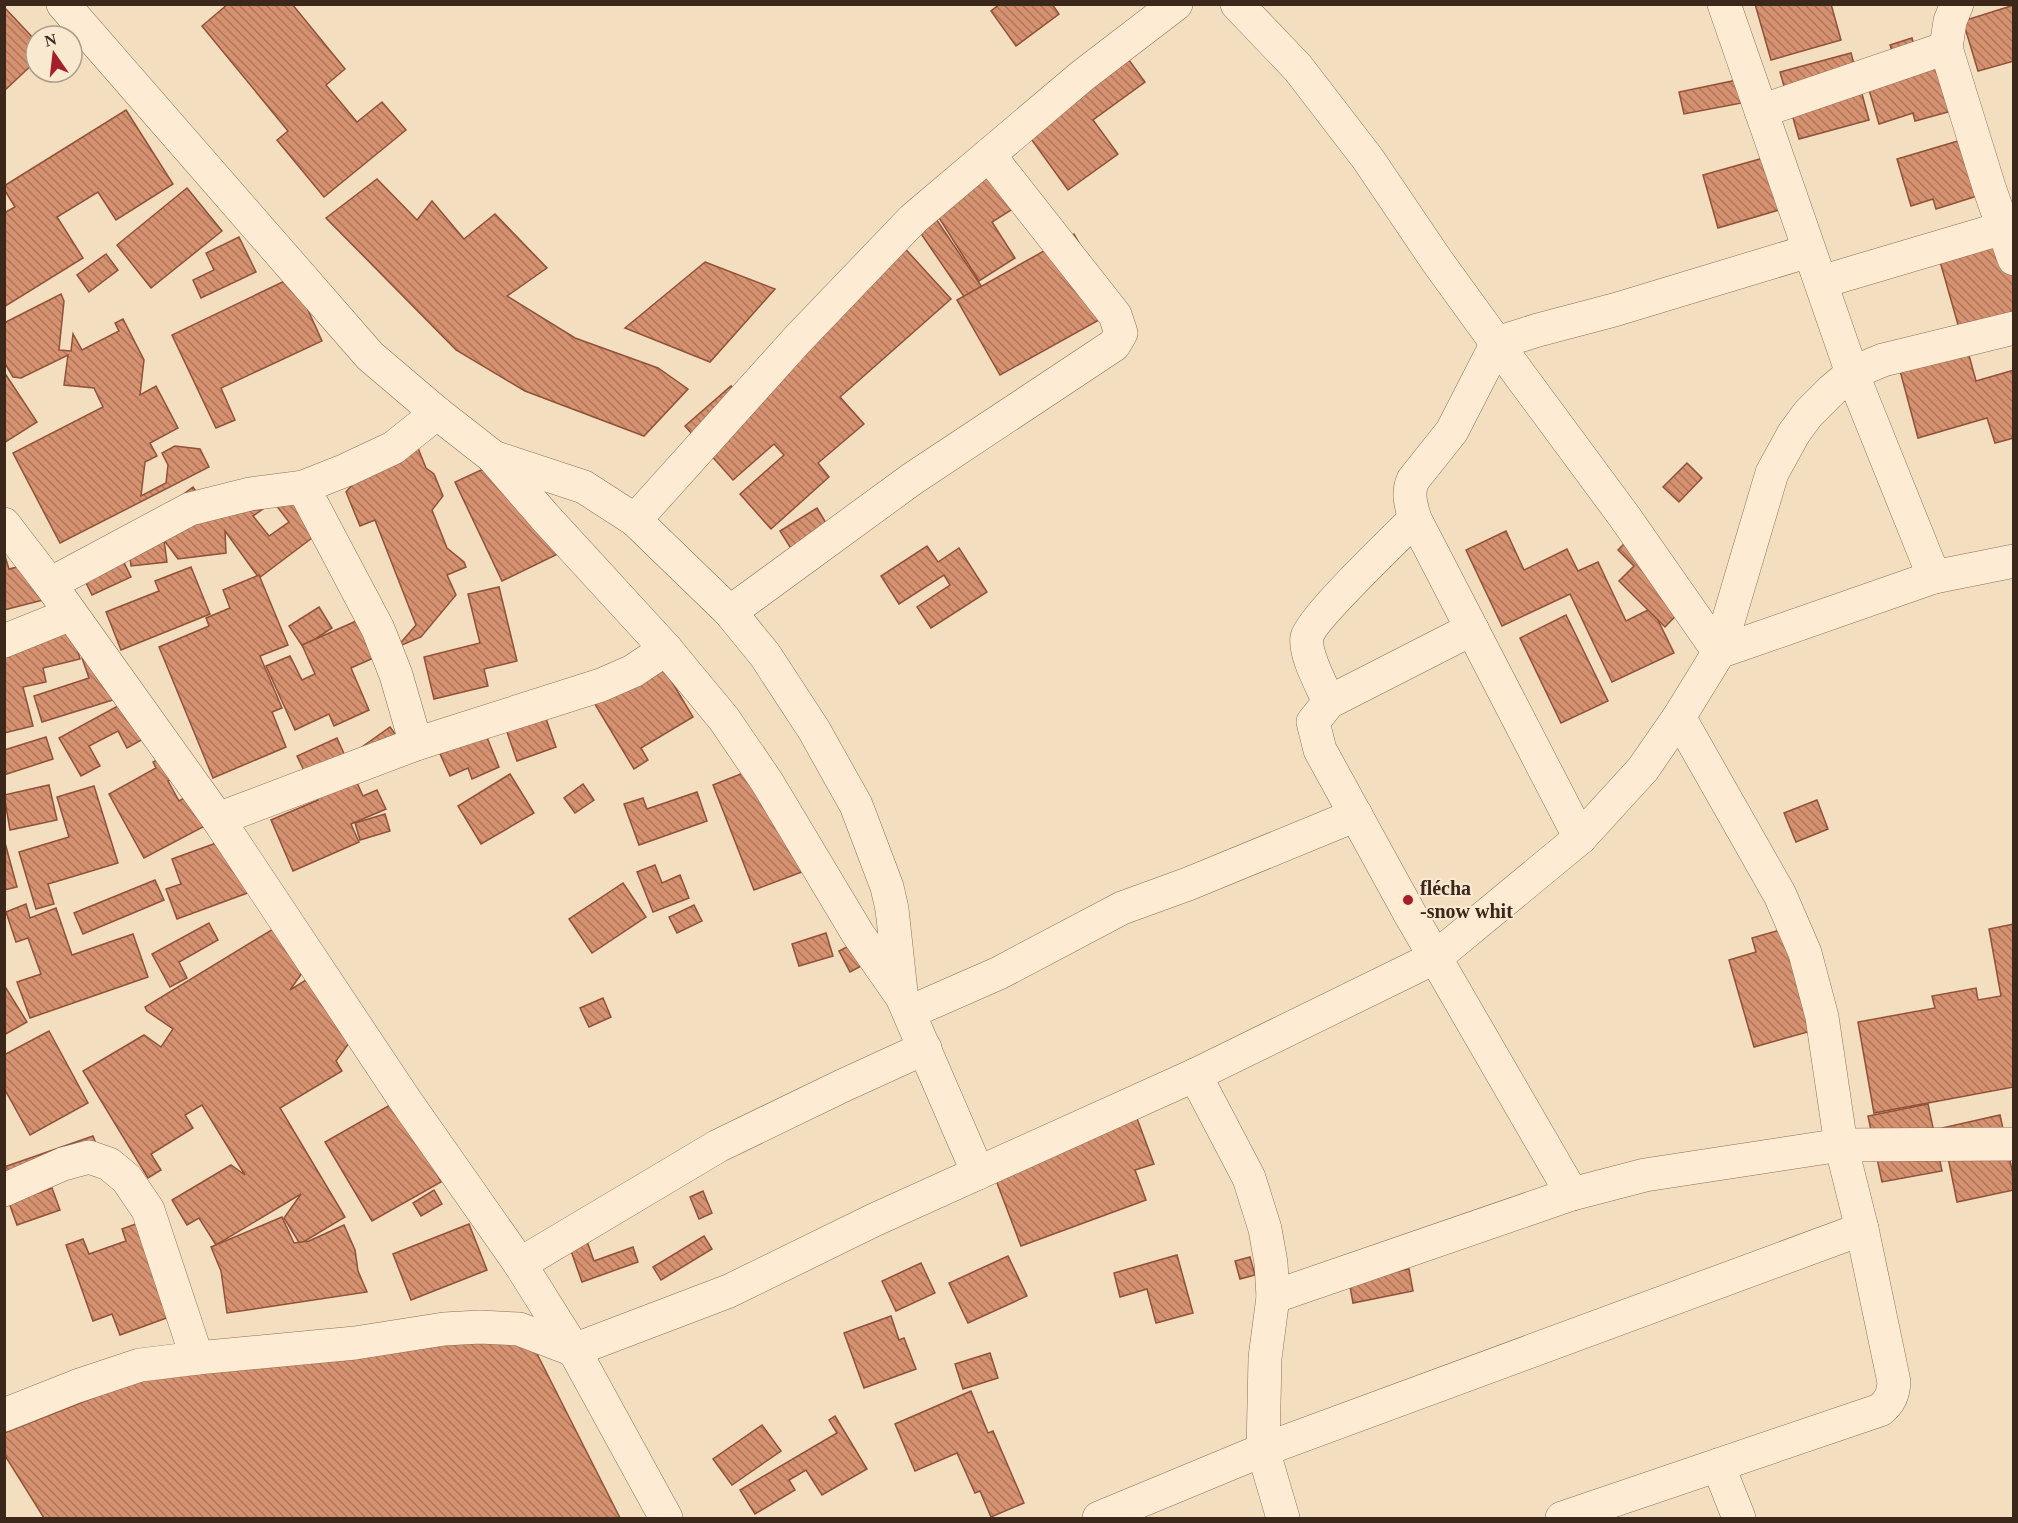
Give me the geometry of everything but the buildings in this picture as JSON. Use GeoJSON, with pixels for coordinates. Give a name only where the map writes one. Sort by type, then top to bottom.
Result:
{"type":"FeatureCollection","features":[{"type":"Feature","properties":{"kind":"street"},"geometry":{"type":"LineString","coordinates":[[63,4],[370,356],[492,456],[666,649],[724,719],[767,782],[858,933],[906,1005],[978,1173]]}},
{"type":"Feature","properties":{"kind":"street"},"geometry":{"type":"LineString","coordinates":[[635,520],[797,340],[913,219],[1082,76],[1176,4]]}},
{"type":"Feature","properties":{"kind":"street"},"geometry":{"type":"LineString","coordinates":[[1237,4],[1298,68],[1368,159],[1437,261],[1624,516],[1719,652]]}},
{"type":"Feature","properties":{"kind":"street"},"geometry":{"type":"LineString","coordinates":[[1724,4],[1852,373],[1934,577]]}},
{"type":"Feature","properties":{"kind":"street"},"geometry":{"type":"LineString","coordinates":[[1957,4],[1950,21],[1946,48],[2013,259]]}},
{"type":"Feature","properties":{"kind":"street"},"geometry":{"type":"LineString","coordinates":[[1761,111],[1946,48]]}},
{"type":"Feature","properties":{"kind":"street"},"geometry":{"type":"LineString","coordinates":[[730,612],[912,479],[1089,362],[1118,340],[1121,333],[1115,315],[989,155]]}},
{"type":"Feature","properties":{"kind":"street"},"geometry":{"type":"LineString","coordinates":[[1821,282],[2003,228]]}},
{"type":"Feature","properties":{"kind":"street"},"geometry":{"type":"LineString","coordinates":[[1580,838],[1415,519],[1409,495],[1413,480],[1452,431],[1497,343],[1809,251]]}},
{"type":"Feature","properties":{"kind":"street"},"geometry":{"type":"LineString","coordinates":[[4,1415],[77,1386],[140,1365],[355,1343],[444,1329],[480,1327],[519,1329],[574,1350],[729,1291],[874,1220],[1195,1075],[1436,957],[1580,838],[1642,769],[1679,717],[1719,652],[1772,473],[1794,433],[1808,414],[1852,373],[1883,360],[2013,328]]}},
{"type":"Feature","properties":{"kind":"street"},"geometry":{"type":"LineString","coordinates":[[50,584],[190,509],[250,494],[303,487],[393,448],[437,413]]}},
{"type":"Feature","properties":{"kind":"street"},"geometry":{"type":"LineString","coordinates":[[492,456],[584,486],[635,520],[730,612],[765,656],[814,730],[856,805],[887,887],[906,1005]]}},
{"type":"Feature","properties":{"kind":"street"},"geometry":{"type":"LineString","coordinates":[[303,487],[378,629],[396,675],[416,744]]}},
{"type":"Feature","properties":{"kind":"street"},"geometry":{"type":"LineString","coordinates":[[1329,702],[1309,655],[1307,637],[1315,622],[1415,519]]}},
{"type":"Feature","properties":{"kind":"street"},"geometry":{"type":"LineString","coordinates":[[4,524],[50,584],[218,819],[405,1100],[520,1264],[574,1350],[666,1518]]}},
{"type":"Feature","properties":{"kind":"street"},"geometry":{"type":"LineString","coordinates":[[1719,652],[1934,577],[2013,561]]}},
{"type":"Feature","properties":{"kind":"street"},"geometry":{"type":"LineString","coordinates":[[4,642],[71,614]]}},
{"type":"Feature","properties":{"kind":"street"},"geometry":{"type":"LineString","coordinates":[[1473,629],[1329,702],[1313,722],[1320,750],[1410,914],[1572,1194]]}},
{"type":"Feature","properties":{"kind":"street"},"geometry":{"type":"LineString","coordinates":[[218,819],[416,744],[601,685],[633,671],[666,649]]}},
{"type":"Feature","properties":{"kind":"street"},"geometry":{"type":"LineString","coordinates":[[1562,1518],[1880,1410],[1888,1404],[1893,1393],[1894,1382],[1862,1229],[1841,1145],[1822,1017],[1805,953],[1780,895],[1679,717]]}},
{"type":"Feature","properties":{"kind":"street"},"geometry":{"type":"LineString","coordinates":[[906,1005],[999,973],[1122,908],[1188,884],[1356,815]]}},
{"type":"Feature","properties":{"kind":"street"},"geometry":{"type":"LineString","coordinates":[[520,1264],[718,1146],[925,1048]]}},
{"type":"Feature","properties":{"kind":"street"},"geometry":{"type":"LineString","coordinates":[[1195,1075],[1249,1178],[1265,1229],[1271,1263],[1273,1297],[1265,1358],[1263,1450],[1283,1518]]}},
{"type":"Feature","properties":{"kind":"street"},"geometry":{"type":"LineString","coordinates":[[1273,1297],[1572,1194],[1645,1175],[1841,1145],[2013,1144]]}},
{"type":"Feature","properties":{"kind":"street"},"geometry":{"type":"LineString","coordinates":[[4,1190],[63,1164],[89,1157],[109,1164],[127,1179],[148,1210],[197,1358]]}},
{"type":"Feature","properties":{"kind":"street"},"geometry":{"type":"LineString","coordinates":[[1099,1518],[1263,1450],[1862,1229]]}},
{"type":"Feature","properties":{"kind":"street"},"geometry":{"type":"LineString","coordinates":[[1718,1465],[1739,1518]]}},
{"type":"Feature","properties":{"kind":"place","name":"flécha -snow whit"},"geometry":{"type":"Point","coordinates":[1408,900]}}]}
